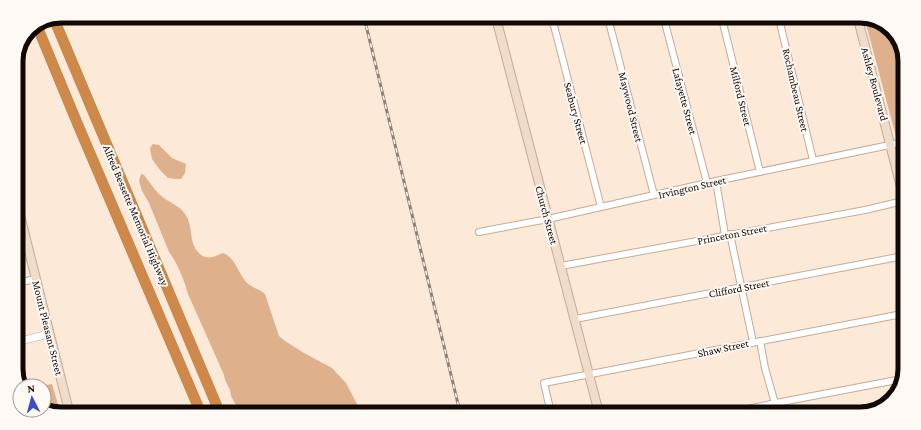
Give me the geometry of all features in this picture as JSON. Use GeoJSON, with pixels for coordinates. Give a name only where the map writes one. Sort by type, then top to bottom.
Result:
{"type":"FeatureCollection","features":[{"type":"Feature","properties":{"kind":"highway","name":"Alfred Bessette Memorial Highway"},"geometry":{"type":"LineString","coordinates":[[56,23],[218,407]]}},
{"type":"Feature","properties":{"kind":"highway","name":"Alfred Bessette Memorial Highway"},"geometry":{"type":"LineString","coordinates":[[39,31],[75,119],[198,407]]}},
{"type":"Feature","properties":{"kind":"main road","name":"Church Street"},"geometry":{"type":"LineString","coordinates":[[497,23],[597,407]]}},
{"type":"Feature","properties":{"kind":"main road","name":"Ashley Boulevard"},"geometry":{"type":"LineString","coordinates":[[859,23],[898,174]]}},
{"type":"Feature","properties":{"kind":"main road","name":"Mount Pleasant Street"},"geometry":{"type":"LineString","coordinates":[[23,238],[36,279],[68,407]]}},
{"type":"Feature","properties":{"kind":"street","name":"Seabury Street"},"geometry":{"type":"LineString","coordinates":[[553,23],[601,208]]}},
{"type":"Feature","properties":{"kind":"street","name":"Maywood Street"},"geometry":{"type":"LineString","coordinates":[[609,23],[654,195]]}},
{"type":"Feature","properties":{"kind":"street","name":"Lafayette Street"},"geometry":{"type":"LineString","coordinates":[[665,23],[707,183]]}},
{"type":"Feature","properties":{"kind":"street","name":"Milford Street"},"geometry":{"type":"LineString","coordinates":[[723,23],[760,172]]}},
{"type":"Feature","properties":{"kind":"street","name":"Rochambeau Street"},"geometry":{"type":"LineString","coordinates":[[780,23],[813,160]]}},
{"type":"Feature","properties":{"kind":"street","name":"Irvington Street"},"geometry":{"type":"LineString","coordinates":[[479,232],[601,208],[716,181],[898,143]]}},
{"type":"Feature","properties":{"kind":"street"},"geometry":{"type":"LineString","coordinates":[[716,181],[741,288],[777,407]]}},
{"type":"Feature","properties":{"kind":"street","name":"Princeton Street"},"geometry":{"type":"LineString","coordinates":[[561,266],[864,210],[898,202]]}},
{"type":"Feature","properties":{"kind":"street","name":"Clifford Street"},"geometry":{"type":"LineString","coordinates":[[574,320],[898,257]]}},
{"type":"Feature","properties":{"kind":"street"},"geometry":{"type":"LineString","coordinates":[[23,282],[36,279]]}},
{"type":"Feature","properties":{"kind":"street","name":"Shaw Street"},"geometry":{"type":"LineString","coordinates":[[550,407],[544,383],[898,315]]}},
{"type":"Feature","properties":{"kind":"street"},"geometry":{"type":"LineString","coordinates":[[23,340],[49,334]]}},
{"type":"Feature","properties":{"kind":"street"},"geometry":{"type":"LineString","coordinates":[[757,407],[896,380]]}},
{"type":"Feature","properties":{"kind":"shaded area"},"geometry":{"type":"Polygon","coordinates":[[[866,24],[879,28],[885,33],[892,40],[896,49],[898,59],[898,136],[896,137],[866,24]]]}},
{"type":"Feature","properties":{"kind":"shaded area"},"geometry":{"type":"Polygon","coordinates":[[[153,144],[159,145],[172,158],[186,164],[185,173],[181,179],[168,178],[160,170],[152,159],[150,148],[153,144]]]}},
{"type":"Feature","properties":{"kind":"shaded area"},"geometry":{"type":"Polygon","coordinates":[[[141,174],[144,175],[159,194],[184,213],[189,222],[194,246],[200,254],[209,258],[223,253],[231,258],[246,282],[265,294],[279,336],[304,353],[332,368],[346,383],[359,407],[237,407],[188,294],[185,283],[169,252],[139,181],[141,174]]]}},
{"type":"Feature","properties":{"kind":"shaded area"},"geometry":{"type":"Polygon","coordinates":[[[52,384],[59,407],[52,405],[52,384]]]}},
{"type":"Feature","properties":{"kind":"railway"},"geometry":{"type":"LineString","coordinates":[[365,23],[459,407]]}}]}
